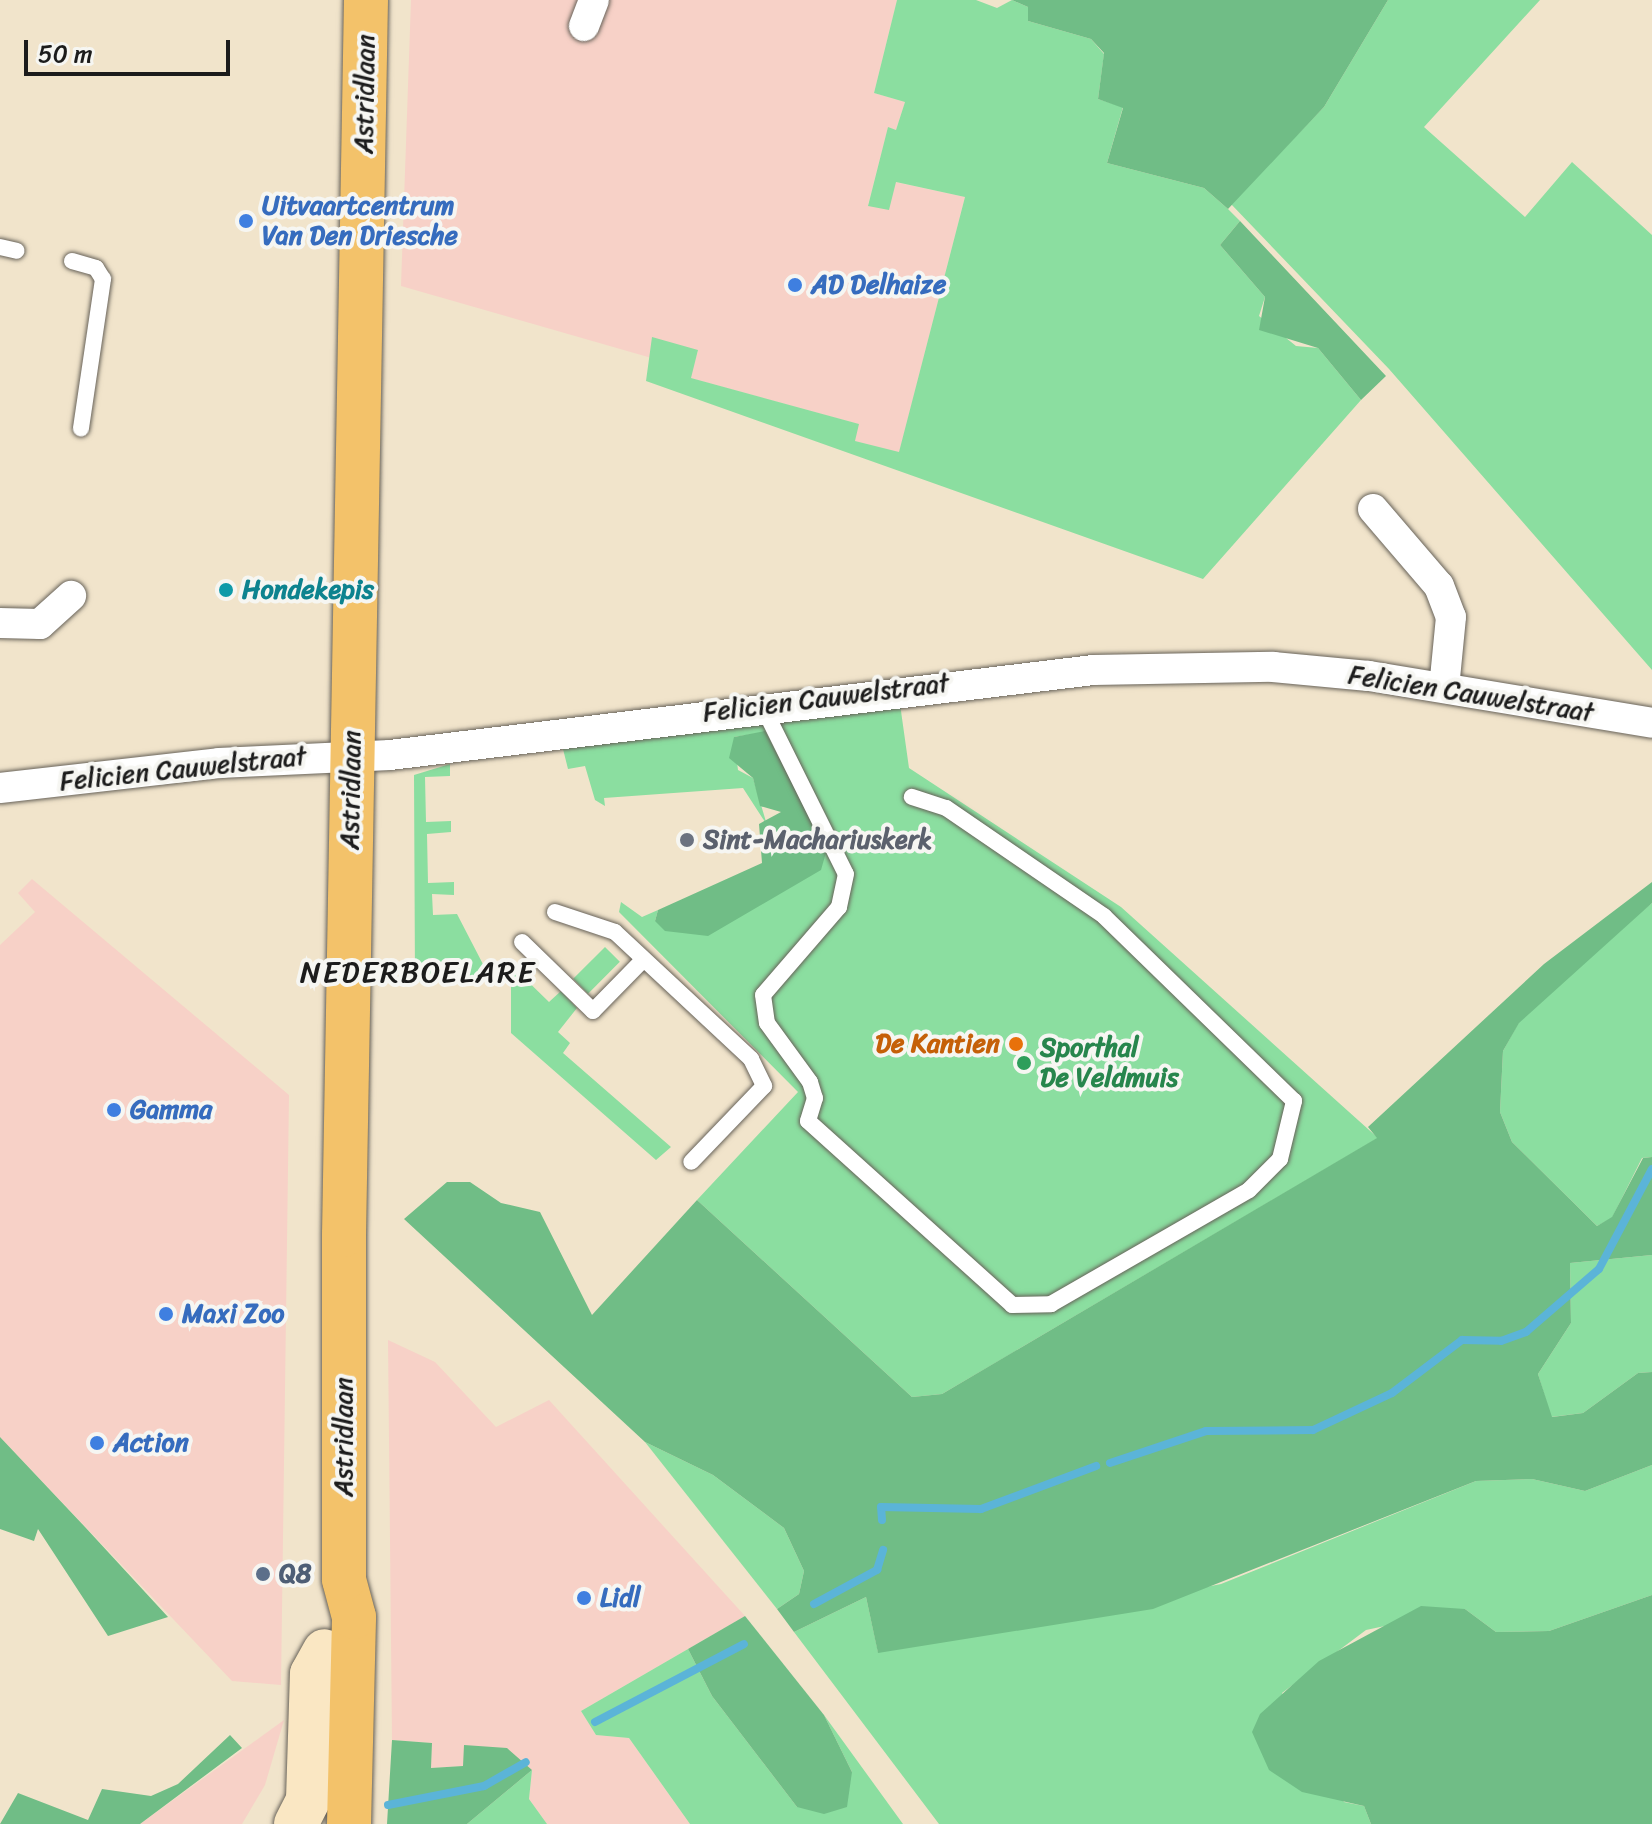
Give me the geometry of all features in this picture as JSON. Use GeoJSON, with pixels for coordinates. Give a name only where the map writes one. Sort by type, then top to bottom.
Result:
{"type":"FeatureCollection","features":[{"type":"Feature","properties":{"kind":"main road","name":"Astridlaan"},"geometry":{"type":"LineString","coordinates":[[322,1824],[325,1651],[344,1579],[351,756],[366,0]]}},
{"type":"Feature","properties":{"kind":"main road","name":"Astridlaan"},"geometry":{"type":"LineString","coordinates":[[344,1579],[354,1617],[349,1824]]}},
{"type":"Feature","properties":{"kind":"main road"},"geometry":{"type":"LineString","coordinates":[[296,1824],[308,1800],[312,1674],[325,1651]]}},
{"type":"Feature","properties":{"kind":"street"},"geometry":{"type":"LineString","coordinates":[[1373,509],[1439,586],[1451,617],[1444,688]]}},
{"type":"Feature","properties":{"kind":"street"},"geometry":{"type":"LineString","coordinates":[[0,623],[40,624],[71,596]]}},
{"type":"Feature","properties":{"kind":"street","name":"Felicien Cauwelstraat"},"geometry":{"type":"LineString","coordinates":[[0,788],[351,756],[928,685],[1184,666],[1273,667],[1444,688],[1652,723]]}},
{"type":"Feature","properties":{"kind":"lane"},"geometry":{"type":"LineString","coordinates":[[0,247],[17,251]]}},
{"type":"Feature","properties":{"kind":"lane"},"geometry":{"type":"LineString","coordinates":[[72,261],[96,268],[103,279],[81,428]]}},
{"type":"Feature","properties":{"kind":"lane"},"geometry":{"type":"LineString","coordinates":[[763,706],[846,874],[839,907],[763,995],[767,1023],[810,1082],[815,1098],[808,1121],[1012,1305],[1051,1304],[1249,1190],[1280,1159],[1294,1101],[1104,916],[946,808],[912,797]]}},
{"type":"Feature","properties":{"kind":"lane"},"geometry":{"type":"LineString","coordinates":[[555,912],[615,932],[751,1059],[764,1086],[691,1162]]}},
{"type":"Feature","properties":{"kind":"lane"},"geometry":{"type":"LineString","coordinates":[[522,942],[593,1011],[643,960]]}},
{"type":"Feature","properties":{"kind":"shaded area"},"geometry":{"type":"Polygon","coordinates":[[[411,0],[897,0],[874,93],[905,102],[896,130],[888,128],[868,205],[895,182],[965,197],[899,453],[854,441],[858,424],[690,378],[698,351],[655,359],[401,286],[411,0]]]}},
{"type":"Feature","properties":{"kind":"shaded area"},"geometry":{"type":"Polygon","coordinates":[[[32,879],[289,1095],[281,1685],[232,1681],[0,1437],[0,945],[35,912],[18,893],[32,879]]]}},
{"type":"Feature","properties":{"kind":"shaded area"},"geometry":{"type":"Polygon","coordinates":[[[388,1340],[435,1362],[496,1427],[549,1400],[745,1616],[581,1711],[596,1735],[629,1738],[690,1824],[547,1824],[529,1799],[532,1770],[464,1745],[464,1766],[431,1768],[432,1743],[392,1740],[388,1340]]]}},
{"type":"Feature","properties":{"kind":"shaded area"},"geometry":{"type":"Polygon","coordinates":[[[284,1720],[265,1785],[242,1824],[140,1824],[284,1720]]]}},
{"type":"Feature","properties":{"kind":"green space"},"geometry":{"type":"Polygon","coordinates":[[[897,0],[976,0],[997,8],[1012,0],[1028,7],[1028,21],[1091,39],[1104,54],[1098,99],[1123,107],[1107,163],[1204,188],[1228,209],[1240,221],[1220,245],[1265,297],[1259,316],[1296,346],[1318,348],[1361,400],[1203,579],[646,381],[652,337],[698,350],[691,378],[859,424],[855,441],[899,452],[965,197],[896,182],[889,210],[868,206],[888,127],[896,130],[905,102],[874,93],[897,0]]]}},
{"type":"Feature","properties":{"kind":"green space"},"geometry":{"type":"Polygon","coordinates":[[[1012,0],[1388,0],[1324,107],[1228,209],[1204,188],[1107,163],[1123,108],[1098,99],[1104,53],[1091,39],[1028,21],[1028,7],[1012,0]]]}},
{"type":"Feature","properties":{"kind":"green space"},"geometry":{"type":"Polygon","coordinates":[[[1388,0],[1540,0],[1424,127],[1525,217],[1572,162],[1652,235],[1652,670],[1389,369],[1231,204],[1324,107],[1388,0]]]}},
{"type":"Feature","properties":{"kind":"green space"},"geometry":{"type":"Polygon","coordinates":[[[1240,221],[1386,376],[1361,400],[1318,348],[1259,330],[1265,297],[1220,245],[1240,221]]]}},
{"type":"Feature","properties":{"kind":"green space"},"geometry":{"type":"Polygon","coordinates":[[[900,704],[909,768],[1121,907],[1378,1138],[942,1394],[912,1397],[697,1200],[798,1092],[619,912],[621,902],[642,917],[658,910],[655,921],[827,848],[765,732],[734,737],[738,770],[753,778],[767,825],[743,788],[604,798],[605,806],[595,800],[585,766],[568,769],[563,749],[900,704]]]}},
{"type":"Feature","properties":{"kind":"green space"},"geometry":{"type":"Polygon","coordinates":[[[765,731],[827,849],[821,870],[708,936],[665,931],[655,921],[658,910],[762,863],[759,824],[781,812],[760,806],[753,778],[729,758],[734,737],[765,731]]]}},
{"type":"Feature","properties":{"kind":"green space"},"geometry":{"type":"Polygon","coordinates":[[[450,764],[450,776],[425,777],[426,822],[451,821],[451,832],[427,834],[428,883],[454,882],[454,895],[432,894],[433,915],[457,914],[486,970],[482,982],[415,982],[414,775],[450,764]]]}},
{"type":"Feature","properties":{"kind":"green space"},"geometry":{"type":"Polygon","coordinates":[[[1652,882],[1652,903],[1519,1023],[1503,1051],[1500,1112],[1512,1142],[1597,1226],[1612,1217],[1643,1158],[1652,1157],[1652,1255],[1570,1263],[1571,1323],[1538,1374],[1552,1417],[1583,1413],[1638,1373],[1652,1372],[1652,1465],[1585,1491],[1532,1479],[1476,1481],[1153,1609],[878,1653],[866,1597],[794,1632],[777,1609],[799,1594],[804,1571],[784,1528],[713,1475],[645,1442],[404,1219],[447,1182],[470,1182],[501,1203],[540,1212],[592,1315],[697,1200],[912,1397],[942,1394],[1377,1138],[1368,1127],[1544,964],[1652,882]]]}},
{"type":"Feature","properties":{"kind":"green space"},"geometry":{"type":"Polygon","coordinates":[[[1652,903],[1652,1157],[1642,1158],[1612,1218],[1597,1226],[1512,1142],[1500,1112],[1503,1051],[1519,1022],[1575,965],[1652,903]]]}},
{"type":"Feature","properties":{"kind":"green space"},"geometry":{"type":"Polygon","coordinates":[[[605,947],[620,962],[588,994],[573,979],[605,947]]]}},
{"type":"Feature","properties":{"kind":"green space"},"geometry":{"type":"Polygon","coordinates":[[[511,965],[549,1002],[561,991],[577,1008],[558,1032],[570,1043],[563,1053],[671,1147],[656,1160],[511,1033],[511,965]]]}},
{"type":"Feature","properties":{"kind":"green space"},"geometry":{"type":"Polygon","coordinates":[[[1652,1255],[1652,1372],[1638,1373],[1583,1413],[1551,1417],[1538,1374],[1571,1323],[1570,1263],[1652,1255]]]}},
{"type":"Feature","properties":{"kind":"green space"},"geometry":{"type":"Polygon","coordinates":[[[0,1437],[168,1617],[108,1636],[38,1529],[34,1541],[0,1529],[0,1437]]]}},
{"type":"Feature","properties":{"kind":"green space"},"geometry":{"type":"Polygon","coordinates":[[[645,1442],[713,1475],[784,1528],[804,1571],[799,1594],[777,1609],[645,1442]]]}},
{"type":"Feature","properties":{"kind":"green space"},"geometry":{"type":"Polygon","coordinates":[[[1652,1465],[1652,1595],[1549,1631],[1496,1632],[1465,1609],[1366,1630],[1282,1693],[1344,1802],[1364,1806],[1371,1824],[939,1824],[794,1632],[866,1597],[878,1652],[1221,1584],[1476,1481],[1532,1479],[1585,1491],[1652,1465]]]}},
{"type":"Feature","properties":{"kind":"green space"},"geometry":{"type":"Polygon","coordinates":[[[1652,1595],[1652,1824],[1371,1824],[1364,1806],[1302,1792],[1269,1770],[1252,1732],[1260,1714],[1319,1661],[1421,1606],[1465,1609],[1496,1632],[1549,1631],[1652,1595]]]}},
{"type":"Feature","properties":{"kind":"green space"},"geometry":{"type":"Polygon","coordinates":[[[745,1616],[824,1715],[852,1772],[847,1807],[824,1814],[797,1807],[712,1696],[688,1649],[745,1616]]]}},
{"type":"Feature","properties":{"kind":"green space"},"geometry":{"type":"Polygon","coordinates":[[[688,1649],[712,1696],[797,1807],[852,1772],[824,1715],[903,1824],[690,1824],[629,1738],[596,1735],[581,1711],[688,1649]]]}},
{"type":"Feature","properties":{"kind":"green space"},"geometry":{"type":"Polygon","coordinates":[[[230,1735],[242,1748],[140,1824],[0,1824],[18,1793],[88,1820],[102,1789],[151,1796],[178,1784],[230,1735]]]}},
{"type":"Feature","properties":{"kind":"green space"},"geometry":{"type":"Polygon","coordinates":[[[392,1740],[432,1743],[431,1768],[463,1766],[464,1745],[507,1748],[532,1770],[467,1824],[387,1824],[392,1740]]]}},
{"type":"Feature","properties":{"kind":"green space"},"geometry":{"type":"Polygon","coordinates":[[[532,1770],[529,1799],[547,1824],[467,1824],[532,1770]]]}},
{"type":"Feature","properties":{"kind":"waterway"},"geometry":{"type":"LineString","coordinates":[[1110,1463],[1206,1431],[1313,1430],[1392,1393],[1462,1340],[1501,1341],[1526,1332],[1599,1269],[1652,1169]]}},
{"type":"Feature","properties":{"kind":"waterway"},"geometry":{"type":"LineString","coordinates":[[882,1520],[881,1507],[981,1509],[1096,1466]]}},
{"type":"Feature","properties":{"kind":"waterway"},"geometry":{"type":"LineString","coordinates":[[814,1604],[877,1570],[883,1550]]}},
{"type":"Feature","properties":{"kind":"waterway"},"geometry":{"type":"LineString","coordinates":[[595,1722],[744,1644]]}},
{"type":"Feature","properties":{"kind":"waterway"},"geometry":{"type":"LineString","coordinates":[[388,1805],[484,1786],[526,1762]]}},
{"type":"Feature","properties":{"kind":"place","name":"Uitvaartcentrum Van Den Driesche"},"geometry":{"type":"Point","coordinates":[246,221]}},
{"type":"Feature","properties":{"kind":"place","name":"AD Delhaize"},"geometry":{"type":"Point","coordinates":[795,285]}},
{"type":"Feature","properties":{"kind":"place","name":"Hondekepis"},"geometry":{"type":"Point","coordinates":[226,590]}},
{"type":"Feature","properties":{"kind":"place","name":"Sint-Machariuskerk"},"geometry":{"type":"Point","coordinates":[687,840]}},
{"type":"Feature","properties":{"kind":"place","name":"De Kantien"},"geometry":{"type":"Point","coordinates":[1016,1044]}},
{"type":"Feature","properties":{"kind":"place","name":"Sporthal De Veldmuis"},"geometry":{"type":"Point","coordinates":[1024,1063]}},
{"type":"Feature","properties":{"kind":"place","name":"Gamma"},"geometry":{"type":"Point","coordinates":[114,1110]}},
{"type":"Feature","properties":{"kind":"place","name":"Maxi Zoo"},"geometry":{"type":"Point","coordinates":[166,1314]}},
{"type":"Feature","properties":{"kind":"place","name":"Action"},"geometry":{"type":"Point","coordinates":[97,1443]}},
{"type":"Feature","properties":{"kind":"place","name":"Q8"},"geometry":{"type":"Point","coordinates":[263,1574]}},
{"type":"Feature","properties":{"kind":"place","name":"Lidl"},"geometry":{"type":"Point","coordinates":[584,1598]}},
{"type":"Feature","properties":{"kind":"district","name":"NEDERBOELARE"},"geometry":{"type":"Point","coordinates":[418,972]}}]}
